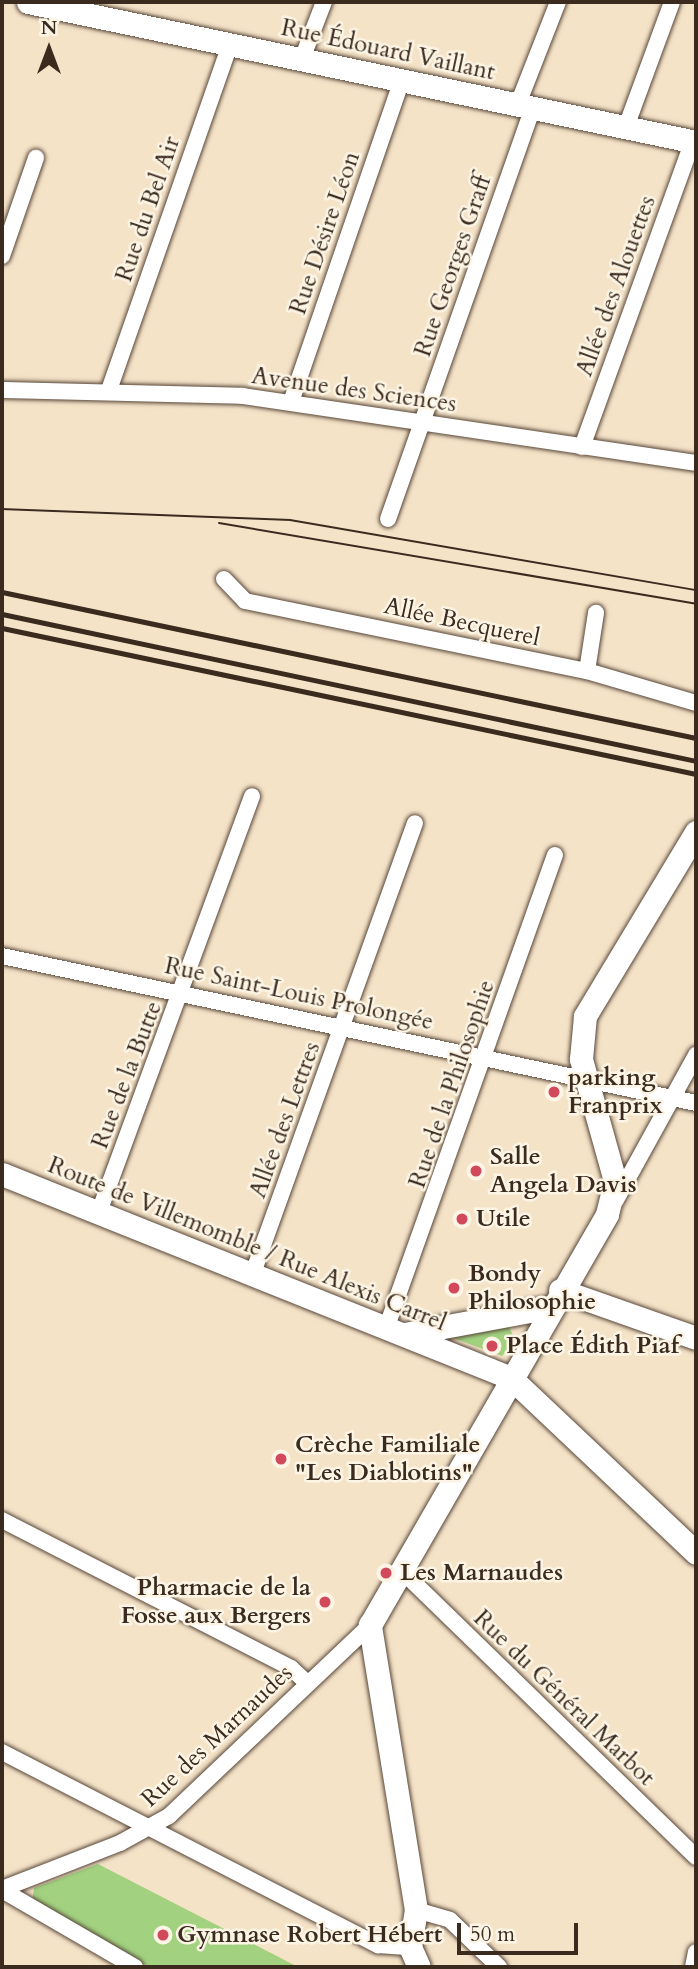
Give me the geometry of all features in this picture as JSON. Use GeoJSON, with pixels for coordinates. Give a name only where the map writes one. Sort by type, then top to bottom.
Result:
{"type":"FeatureCollection","features":[{"type":"Feature","properties":{"kind":"street","name":"Rue Édouard Vaillant"},"geometry":{"type":"LineString","coordinates":[[27,2],[80,7],[230,44],[695,141]]}},
{"type":"Feature","properties":{"kind":"street"},"geometry":{"type":"LineString","coordinates":[[302,59],[324,2]]}},
{"type":"Feature","properties":{"kind":"street","name":"Rue Georges Graff"},"geometry":{"type":"LineString","coordinates":[[388,519],[422,423],[558,2]]}},
{"type":"Feature","properties":{"kind":"street"},"geometry":{"type":"LineString","coordinates":[[626,127],[672,2]]}},
{"type":"Feature","properties":{"kind":"street","name":"Rue du Bel Air"},"geometry":{"type":"LineString","coordinates":[[109,390],[230,44]]}},
{"type":"Feature","properties":{"kind":"street","name":"Rue Désire Léon"},"geometry":{"type":"LineString","coordinates":[[291,402],[402,80]]}},
{"type":"Feature","properties":{"kind":"street","name":"Allée des Alouettes"},"geometry":{"type":"LineString","coordinates":[[582,447],[695,141]]}},
{"type":"Feature","properties":{"kind":"street"},"geometry":{"type":"LineString","coordinates":[[2,256],[36,158]]}},
{"type":"Feature","properties":{"kind":"street","name":"Avenue des Sciences"},"geometry":{"type":"LineString","coordinates":[[2,390],[109,390],[291,402],[696,463]]}},
{"type":"Feature","properties":{"kind":"street","name":"Allée Becquerel"},"geometry":{"type":"LineString","coordinates":[[225,579],[245,601],[587,671],[696,703]]}},
{"type":"Feature","properties":{"kind":"street"},"geometry":{"type":"LineString","coordinates":[[587,671],[596,613]]}},
{"type":"Feature","properties":{"kind":"street","name":"Rue de la Butte"},"geometry":{"type":"LineString","coordinates":[[99,1212],[183,991],[252,796]]}},
{"type":"Feature","properties":{"kind":"street","name":"Allée des Lettres"},"geometry":{"type":"LineString","coordinates":[[253,1273],[415,824]]}},
{"type":"Feature","properties":{"kind":"street"},"geometry":{"type":"LineString","coordinates":[[607,1214],[614,1172],[586,1080],[580,1045],[594,995],[696,832]]}},
{"type":"Feature","properties":{"kind":"street","name":"Rue de la Philosophie"},"geometry":{"type":"LineString","coordinates":[[396,1330],[555,855]]}},
{"type":"Feature","properties":{"kind":"street","name":"Rue Saint-Louis Prolongée"},"geometry":{"type":"LineString","coordinates":[[2,956],[183,991],[696,1103]]}},
{"type":"Feature","properties":{"kind":"street"},"geometry":{"type":"LineString","coordinates":[[2,1752],[153,1827],[378,1945],[414,1957],[416,1910],[370,1625],[696,1055]]}},
{"type":"Feature","properties":{"kind":"street","name":"Route de Villemomble / Rue Alexis Carrel"},"geometry":{"type":"LineString","coordinates":[[2,1174],[511,1378]]}},
{"type":"Feature","properties":{"kind":"street"},"geometry":{"type":"LineString","coordinates":[[396,1330],[555,1298],[696,1338]]}},
{"type":"Feature","properties":{"kind":"street"},"geometry":{"type":"LineString","coordinates":[[511,1378],[696,1553]]}},
{"type":"Feature","properties":{"kind":"street"},"geometry":{"type":"LineString","coordinates":[[2,1520],[280,1662],[308,1684]]}},
{"type":"Feature","properties":{"kind":"street","name":"Rue du Général Marbot"},"geometry":{"type":"LineString","coordinates":[[402,1570],[696,1857]]}},
{"type":"Feature","properties":{"kind":"street","name":"Rue des Marnaudes"},"geometry":{"type":"LineString","coordinates":[[2,1889],[153,1827],[370,1625]]}},
{"type":"Feature","properties":{"kind":"street"},"geometry":{"type":"LineString","coordinates":[[2,1889],[135,1967]]}},
{"type":"Feature","properties":{"kind":"street"},"geometry":{"type":"LineString","coordinates":[[416,1910],[450,1920],[499,1967]]}},
{"type":"Feature","properties":{"kind":"street"},"geometry":{"type":"LineString","coordinates":[[693,1967],[696,1952]]}},
{"type":"Feature","properties":{"kind":"green space","name":"Place Édith Piaf"},"geometry":{"type":"Polygon","coordinates":[[[509,1327],[516,1341],[502,1356],[453,1338],[509,1327]]]}},
{"type":"Feature","properties":{"kind":"green space","name":"Gymnase Robert Hébert"},"geometry":{"type":"Polygon","coordinates":[[[98,1864],[298,1967],[149,1967],[32,1903],[34,1888],[98,1864]]]}},
{"type":"Feature","properties":{"kind":"tram line"},"geometry":{"type":"LineString","coordinates":[[2,509],[290,520],[696,590]]}},
{"type":"Feature","properties":{"kind":"tram line"},"geometry":{"type":"LineString","coordinates":[[219,523],[696,604]]}},
{"type":"Feature","properties":{"kind":"railway"},"geometry":{"type":"LineString","coordinates":[[2,592],[696,738]]}},
{"type":"Feature","properties":{"kind":"railway"},"geometry":{"type":"LineString","coordinates":[[2,614],[696,761]]}},
{"type":"Feature","properties":{"kind":"railway"},"geometry":{"type":"LineString","coordinates":[[2,628],[696,774]]}},
{"type":"Feature","properties":{"kind":"place","name":"parking Franprix"},"geometry":{"type":"Point","coordinates":[554,1092]}},
{"type":"Feature","properties":{"kind":"place","name":"Salle Angela Davis"},"geometry":{"type":"Point","coordinates":[476,1171]}},
{"type":"Feature","properties":{"kind":"place","name":"Utile"},"geometry":{"type":"Point","coordinates":[462,1219]}},
{"type":"Feature","properties":{"kind":"place","name":"Bondy Philosophie"},"geometry":{"type":"Point","coordinates":[454,1288]}},
{"type":"Feature","properties":{"kind":"place","name":"Place Édith Piaf"},"geometry":{"type":"Point","coordinates":[492,1346]}},
{"type":"Feature","properties":{"kind":"place","name":"Crèche Familiale \"Les Diablotins\""},"geometry":{"type":"Point","coordinates":[281,1459]}},
{"type":"Feature","properties":{"kind":"place","name":"Les Marnaudes"},"geometry":{"type":"Point","coordinates":[386,1573]}},
{"type":"Feature","properties":{"kind":"place","name":"Pharmacie de la Fosse aux Bergers"},"geometry":{"type":"Point","coordinates":[325,1602]}},
{"type":"Feature","properties":{"kind":"place","name":"Gymnase Robert Hébert"},"geometry":{"type":"Point","coordinates":[163,1935]}}]}
